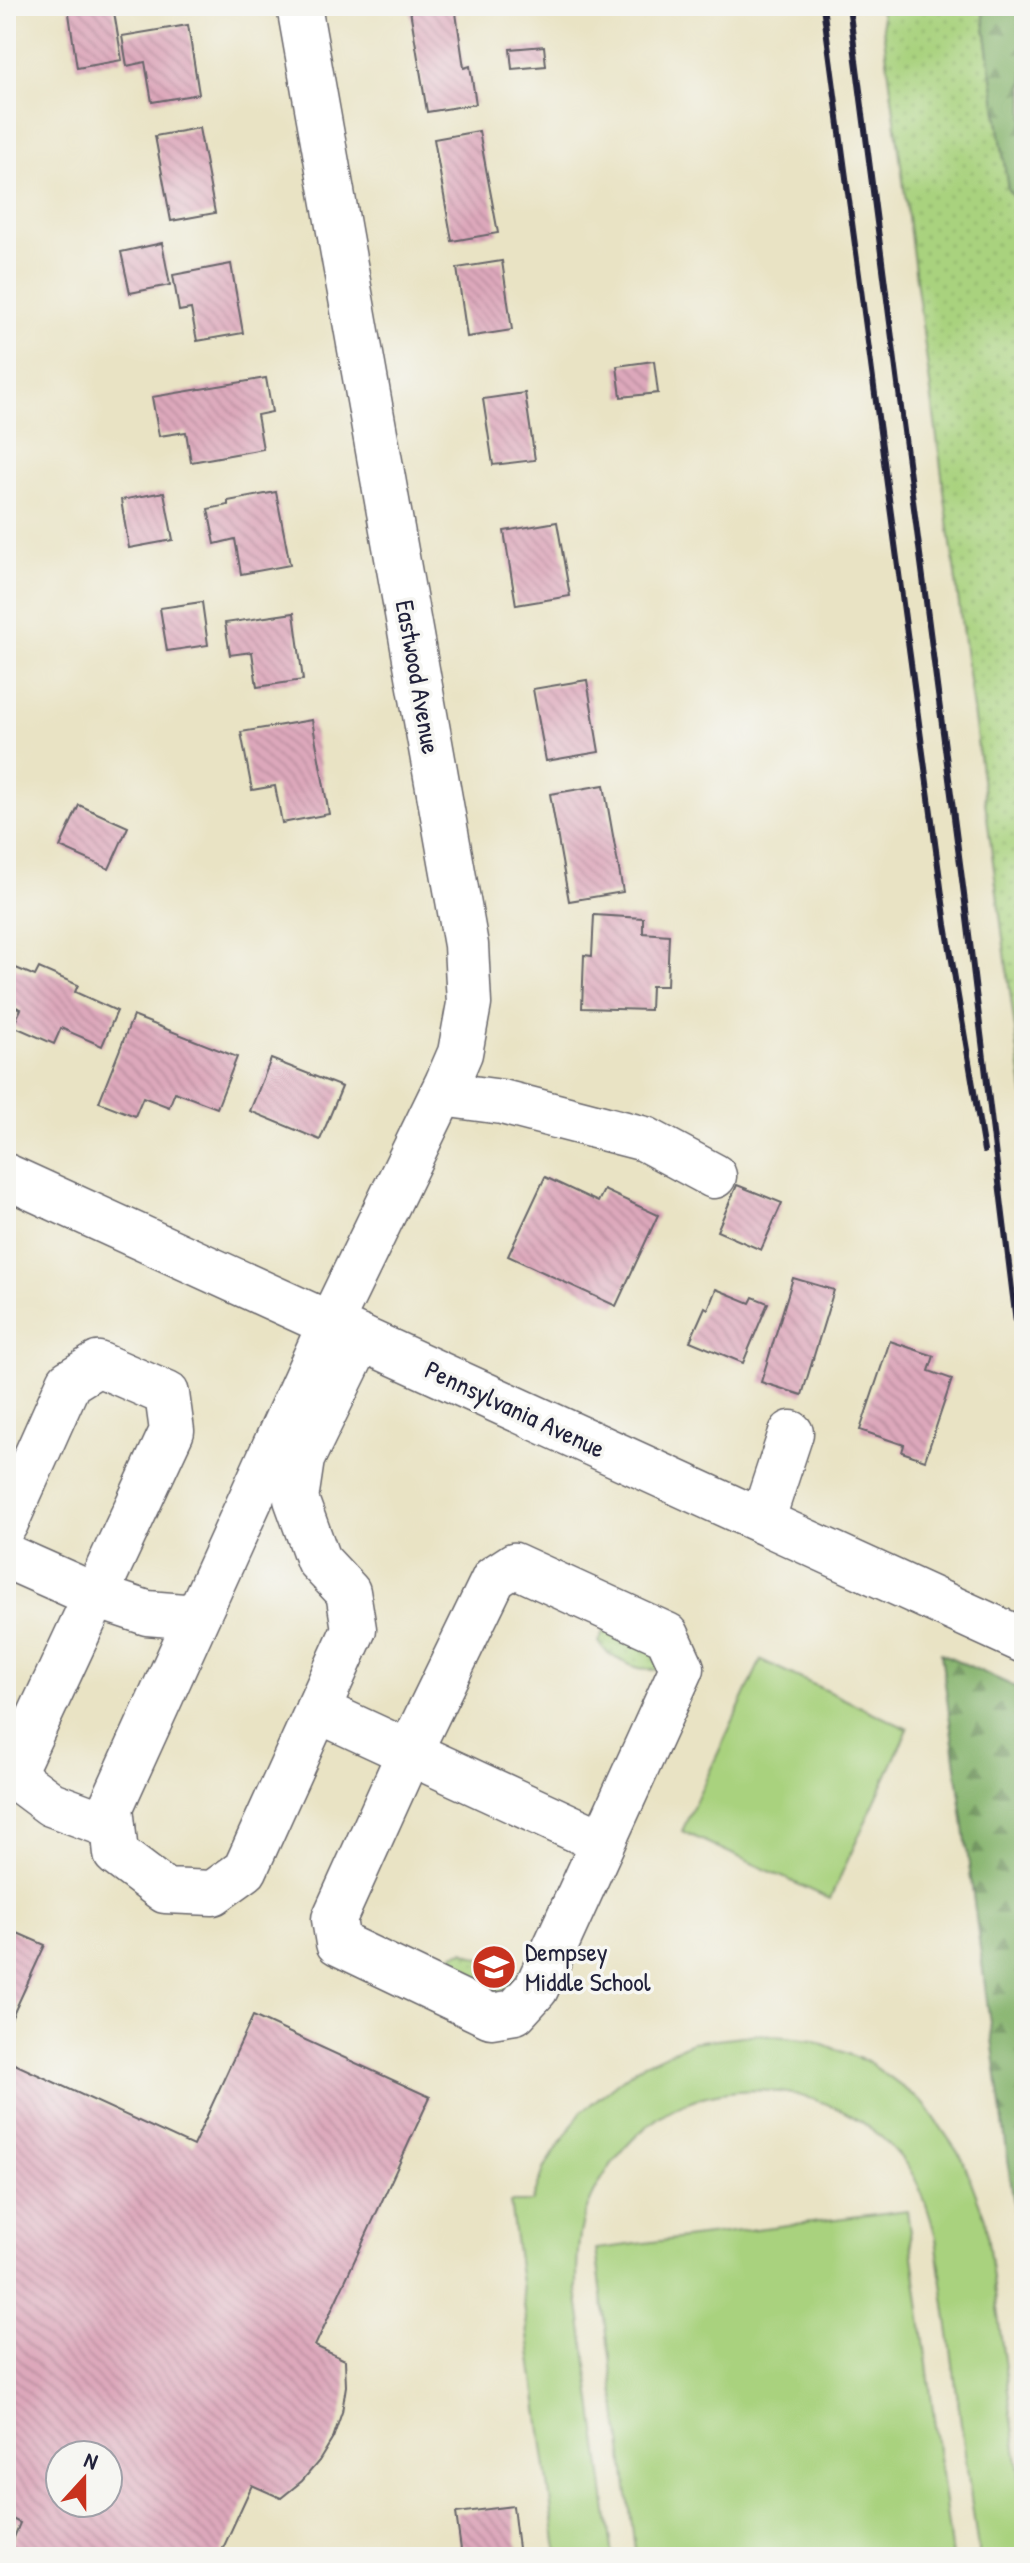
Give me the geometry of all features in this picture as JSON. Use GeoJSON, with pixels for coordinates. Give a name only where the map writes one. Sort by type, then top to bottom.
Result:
{"type":"FeatureCollection","features":[{"type":"Feature","properties":{"kind":"street","name":"Eastwood Avenue"},"geometry":{"type":"LineString","coordinates":[[299,6],[466,945],[469,1004],[460,1053],[346,1331]]}},
{"type":"Feature","properties":{"kind":"street"},"geometry":{"type":"LineString","coordinates":[[442,1094],[502,1102],[645,1139],[714,1176]]}},
{"type":"Feature","properties":{"kind":"street","name":"Pennsylvania Avenue"},"geometry":{"type":"LineString","coordinates":[[6,1176],[1024,1641]]}},
{"type":"Feature","properties":{"kind":"street"},"geometry":{"type":"LineString","coordinates":[[346,1331],[302,1459],[296,1499],[318,1560],[348,1592],[354,1629],[245,1870],[213,1893],[165,1891],[116,1854],[111,1807],[196,1617],[346,1331]]}},
{"type":"Feature","properties":{"kind":"street"},"geometry":{"type":"LineString","coordinates":[[6,1523],[69,1382],[98,1364],[167,1394],[172,1431],[9,1776],[51,1804],[113,1827]]}},
{"type":"Feature","properties":{"kind":"street"},"geometry":{"type":"LineString","coordinates":[[762,1521],[791,1433]]}},
{"type":"Feature","properties":{"kind":"street"},"geometry":{"type":"LineString","coordinates":[[6,1556],[96,1596],[147,1613],[196,1617]]}},
{"type":"Feature","properties":{"kind":"street"},"geometry":{"type":"LineString","coordinates":[[514,1565],[667,1635],[682,1668],[603,1842],[536,1989],[515,2012],[491,2016],[338,1943],[334,1919],[409,1753],[494,1578],[514,1565]]}},
{"type":"Feature","properties":{"kind":"street"},"geometry":{"type":"LineString","coordinates":[[317,1710],[603,1842]]}},
{"type":"Feature","properties":{"kind":"green space"},"geometry":{"type":"Polygon","coordinates":[[[880,6],[982,6],[1008,190],[1024,207],[1024,1097],[880,6]]]}},
{"type":"Feature","properties":{"kind":"green space"},"geometry":{"type":"Polygon","coordinates":[[[982,6],[1024,6],[1024,207],[1008,190],[982,6]]]}},
{"type":"Feature","properties":{"kind":"green space"},"geometry":{"type":"Polygon","coordinates":[[[608,1630],[658,1649],[659,1669],[635,1667],[609,1653],[599,1642],[603,1632],[608,1630]]]}},
{"type":"Feature","properties":{"kind":"green space"},"geometry":{"type":"Polygon","coordinates":[[[941,1653],[1024,1691],[1024,2281],[941,1653]]]}},
{"type":"Feature","properties":{"kind":"green space"},"geometry":{"type":"Polygon","coordinates":[[[761,1660],[908,1729],[830,1899],[682,1831],[761,1660]]]}},
{"type":"Feature","properties":{"kind":"green space"},"geometry":{"type":"Polygon","coordinates":[[[464,1951],[508,1971],[514,1979],[509,1991],[484,1988],[453,1970],[449,1964],[453,1954],[464,1951]]]}},
{"type":"Feature","properties":{"kind":"green space"},"geometry":{"type":"Polygon","coordinates":[[[758,2034],[813,2040],[868,2062],[925,2104],[963,2160],[985,2219],[1024,2508],[1024,2557],[979,2557],[936,2238],[929,2212],[910,2170],[891,2146],[868,2126],[842,2111],[814,2099],[753,2090],[693,2100],[657,2119],[626,2146],[613,2163],[601,2180],[584,2217],[577,2262],[577,2290],[613,2557],[558,2557],[510,2202],[532,2202],[545,2167],[581,2112],[636,2068],[692,2042],[758,2034]]]}},
{"type":"Feature","properties":{"kind":"green space"},"geometry":{"type":"Polygon","coordinates":[[[907,2210],[952,2557],[636,2557],[596,2249],[907,2210]]]}},
{"type":"Feature","properties":{"kind":"building"},"geometry":{"type":"Polygon","coordinates":[[[113,6],[122,60],[77,68],[68,7],[113,6]]]}},
{"type":"Feature","properties":{"kind":"building"},"geometry":{"type":"Polygon","coordinates":[[[455,6],[464,68],[470,66],[476,104],[427,112],[410,10],[455,6]]]}},
{"type":"Feature","properties":{"kind":"building"},"geometry":{"type":"Polygon","coordinates":[[[188,25],[199,94],[152,102],[145,62],[127,66],[122,36],[188,25]]]}},
{"type":"Feature","properties":{"kind":"building"},"geometry":{"type":"Polygon","coordinates":[[[544,46],[546,66],[512,69],[510,49],[544,46]]]}},
{"type":"Feature","properties":{"kind":"building"},"geometry":{"type":"Polygon","coordinates":[[[199,128],[215,213],[171,221],[155,136],[199,128]]]}},
{"type":"Feature","properties":{"kind":"building"},"geometry":{"type":"Polygon","coordinates":[[[479,131],[498,233],[452,241],[434,139],[479,131]]]}},
{"type":"Feature","properties":{"kind":"building"},"geometry":{"type":"Polygon","coordinates":[[[162,243],[170,285],[130,293],[121,252],[162,243]]]}},
{"type":"Feature","properties":{"kind":"building"},"geometry":{"type":"Polygon","coordinates":[[[502,261],[512,330],[467,337],[457,268],[502,261]]]}},
{"type":"Feature","properties":{"kind":"building"},"geometry":{"type":"Polygon","coordinates":[[[231,264],[243,333],[197,341],[191,309],[179,311],[173,275],[231,264]]]}},
{"type":"Feature","properties":{"kind":"building"},"geometry":{"type":"Polygon","coordinates":[[[654,361],[658,393],[621,397],[617,366],[654,361]]]}},
{"type":"Feature","properties":{"kind":"building"},"geometry":{"type":"Polygon","coordinates":[[[266,378],[272,412],[257,415],[263,449],[191,462],[186,432],[159,436],[152,397],[266,378]]]}},
{"type":"Feature","properties":{"kind":"building"},"geometry":{"type":"Polygon","coordinates":[[[525,393],[535,460],[493,465],[483,399],[525,393]]]}},
{"type":"Feature","properties":{"kind":"building"},"geometry":{"type":"Polygon","coordinates":[[[164,492],[173,540],[129,548],[121,500],[164,492]]]}},
{"type":"Feature","properties":{"kind":"building"},"geometry":{"type":"Polygon","coordinates":[[[276,492],[290,565],[241,574],[235,539],[215,544],[208,509],[228,505],[228,501],[276,492]]]}},
{"type":"Feature","properties":{"kind":"building"},"geometry":{"type":"Polygon","coordinates":[[[557,522],[570,596],[516,605],[504,531],[557,522]]]}},
{"type":"Feature","properties":{"kind":"building"},"geometry":{"type":"Polygon","coordinates":[[[202,602],[208,645],[167,651],[160,608],[202,602]]]}},
{"type":"Feature","properties":{"kind":"building"},"geometry":{"type":"Polygon","coordinates":[[[294,613],[303,680],[257,687],[252,652],[230,655],[225,623],[294,613]]]}},
{"type":"Feature","properties":{"kind":"building"},"geometry":{"type":"Polygon","coordinates":[[[587,680],[599,752],[546,761],[533,689],[587,680]]]}},
{"type":"Feature","properties":{"kind":"building"},"geometry":{"type":"Polygon","coordinates":[[[312,720],[329,814],[282,823],[275,786],[252,790],[241,732],[312,720]]]}},
{"type":"Feature","properties":{"kind":"building"},"geometry":{"type":"Polygon","coordinates":[[[604,785],[623,892],[569,901],[550,794],[604,785]]]}},
{"type":"Feature","properties":{"kind":"building"},"geometry":{"type":"Polygon","coordinates":[[[79,805],[128,827],[109,869],[60,847],[79,805]]]}},
{"type":"Feature","properties":{"kind":"building"},"geometry":{"type":"Polygon","coordinates":[[[594,915],[643,918],[643,933],[669,935],[667,986],[651,986],[650,1010],[582,1008],[584,955],[592,956],[594,915]]]}},
{"type":"Feature","properties":{"kind":"building"},"geometry":{"type":"Polygon","coordinates":[[[11,966],[35,976],[39,968],[78,985],[75,992],[117,1011],[102,1046],[61,1028],[54,1044],[13,1026],[21,1009],[6,1003],[6,979],[11,966]]]}},
{"type":"Feature","properties":{"kind":"building"},"geometry":{"type":"Polygon","coordinates":[[[133,1016],[237,1057],[217,1108],[175,1092],[169,1107],[143,1097],[135,1116],[99,1102],[133,1016]]]}},
{"type":"Feature","properties":{"kind":"building"},"geometry":{"type":"Polygon","coordinates":[[[271,1059],[342,1087],[320,1140],[250,1111],[271,1059]]]}},
{"type":"Feature","properties":{"kind":"building"},"geometry":{"type":"Polygon","coordinates":[[[545,1177],[598,1202],[604,1190],[658,1215],[616,1306],[508,1256],[545,1177]]]}},
{"type":"Feature","properties":{"kind":"building"},"geometry":{"type":"Polygon","coordinates":[[[737,1185],[782,1203],[761,1250],[717,1231],[737,1185]]]}},
{"type":"Feature","properties":{"kind":"building"},"geometry":{"type":"Polygon","coordinates":[[[793,1278],[834,1290],[802,1395],[761,1382],[793,1278]]]}},
{"type":"Feature","properties":{"kind":"building"},"geometry":{"type":"Polygon","coordinates":[[[716,1289],[750,1303],[753,1297],[768,1303],[743,1363],[690,1341],[716,1289]]]}},
{"type":"Feature","properties":{"kind":"building"},"geometry":{"type":"Polygon","coordinates":[[[890,1341],[934,1356],[929,1371],[952,1379],[925,1460],[902,1452],[904,1445],[860,1430],[890,1341]]]}},
{"type":"Feature","properties":{"kind":"building"},"geometry":{"type":"Polygon","coordinates":[[[6,1928],[45,1945],[6,2030],[6,1928]]]}},
{"type":"Feature","properties":{"kind":"building"},"geometry":{"type":"Polygon","coordinates":[[[253,2016],[430,2097],[315,2346],[345,2360],[346,2386],[342,2412],[333,2438],[302,2481],[281,2498],[252,2485],[219,2557],[6,2557],[20,2523],[6,2516],[6,2060],[193,2146],[253,2016]]]}},
{"type":"Feature","properties":{"kind":"building"},"geometry":{"type":"Polygon","coordinates":[[[513,2506],[519,2557],[462,2557],[456,2513],[513,2506]]]}},
{"type":"Feature","properties":{"kind":"railway"},"geometry":{"type":"LineString","coordinates":[[823,6],[946,925],[984,1151]]}},
{"type":"Feature","properties":{"kind":"railway"},"geometry":{"type":"LineString","coordinates":[[849,6],[966,910],[1024,1388]]}},
{"type":"Feature","properties":{"kind":"place","name":"Dempsey Middle School"},"geometry":{"type":"Point","coordinates":[494,1967]}}]}
